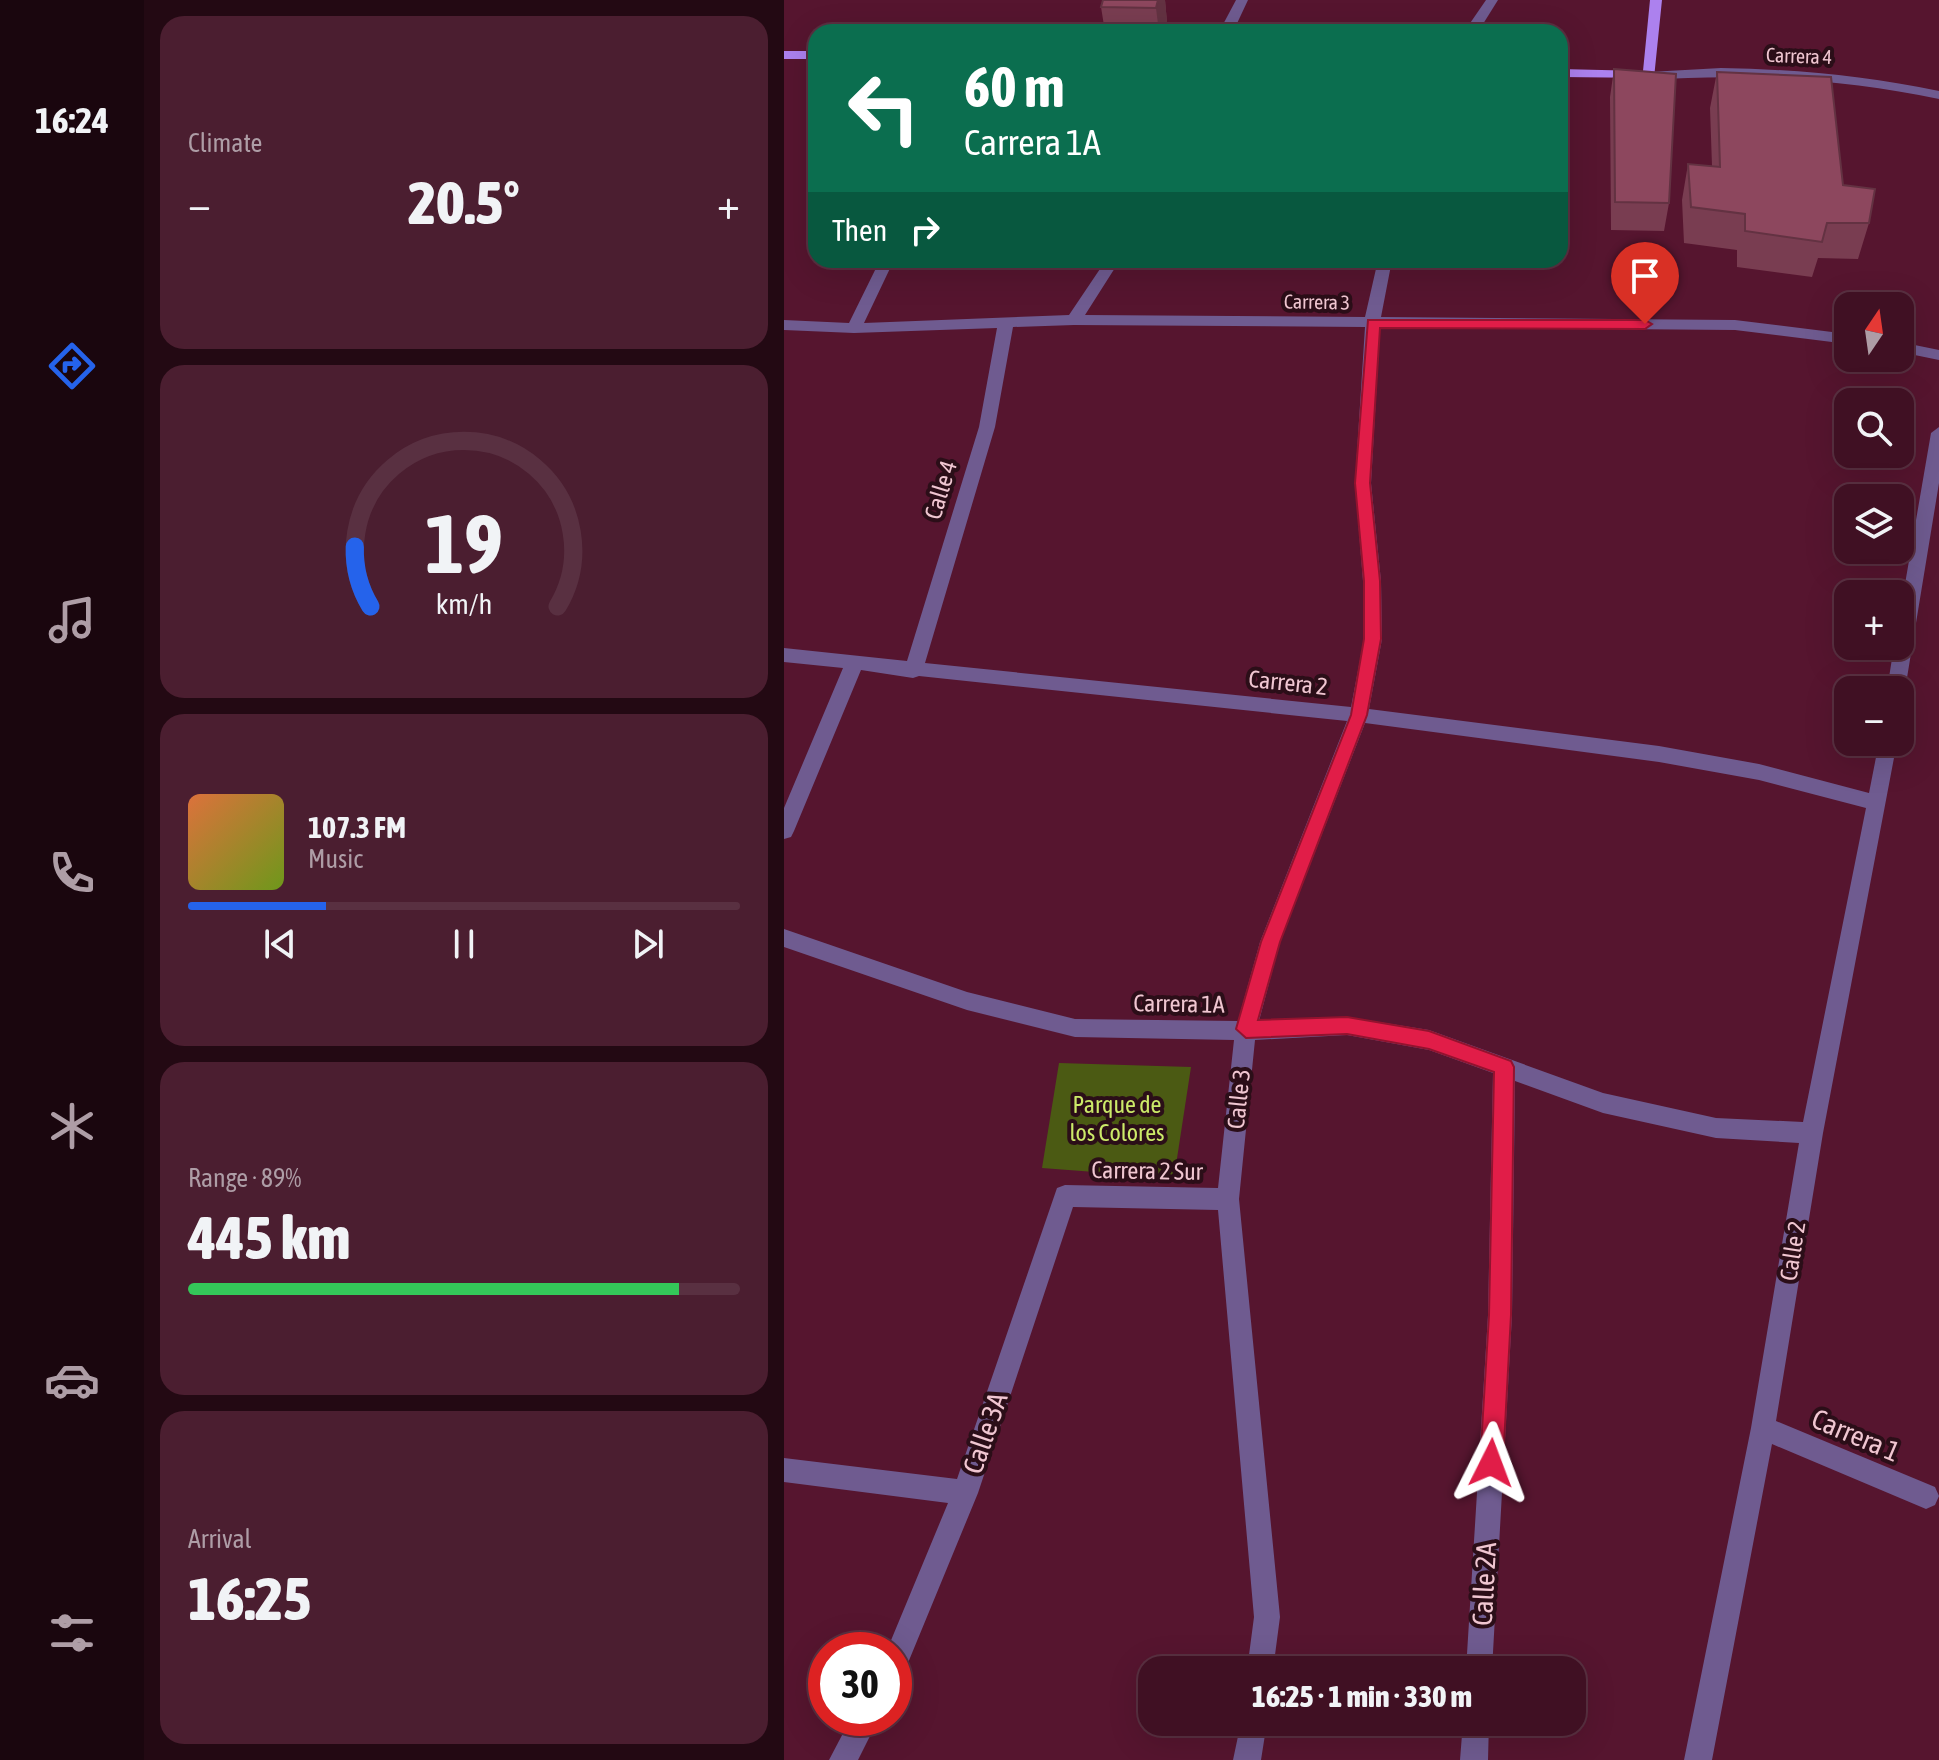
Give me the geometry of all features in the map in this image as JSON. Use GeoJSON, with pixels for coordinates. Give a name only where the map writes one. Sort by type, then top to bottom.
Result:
{"type":"FeatureCollection","features":[{"type":"Feature","properties":{"kind":"main road"},"geometry":{"type":"LineString","coordinates":[[1652,82],[1656,0]]}},
{"type":"Feature","properties":{"kind":"main road"},"geometry":{"type":"LineString","coordinates":[[784,55],[808,55]]}},
{"type":"Feature","properties":{"kind":"main road","name":"Carrera 4"},"geometry":{"type":"LineString","coordinates":[[1568,74],[1652,82]]}},
{"type":"Feature","properties":{"kind":"street"},"geometry":{"type":"LineString","coordinates":[[1230,24],[1242,0]]}},
{"type":"Feature","properties":{"kind":"street"},"geometry":{"type":"LineString","coordinates":[[1476,24],[1492,0]]}},
{"type":"Feature","properties":{"kind":"street","name":"Carrera 4"},"geometry":{"type":"LineString","coordinates":[[1652,82],[1800,75],[1846,78],[1939,95]]}},
{"type":"Feature","properties":{"kind":"street"},"geometry":{"type":"LineString","coordinates":[[854,328],[883,268]]}},
{"type":"Feature","properties":{"kind":"street"},"geometry":{"type":"LineString","coordinates":[[1074,320],[1108,268]]}},
{"type":"Feature","properties":{"kind":"street","name":"Calle 3"},"geometry":{"type":"LineString","coordinates":[[1262,1656],[1267,1617],[1228,1199],[1246,1031],[1270,942],[1359,715],[1373,639],[1372,581],[1363,483],[1373,323],[1383,268]]}},
{"type":"Feature","properties":{"kind":"street","name":"Carrera 3"},"geometry":{"type":"LineString","coordinates":[[784,325],[854,328],[1074,320],[1735,325],[1834,337]]}},
{"type":"Feature","properties":{"kind":"street","name":"Calle 4"},"geometry":{"type":"LineString","coordinates":[[913,671],[987,427],[1006,321]]}},
{"type":"Feature","properties":{"kind":"street"},"geometry":{"type":"LineString","coordinates":[[1914,350],[1939,355]]}},
{"type":"Feature","properties":{"kind":"street"},"geometry":{"type":"LineString","coordinates":[[1898,676],[1939,433]]}},
{"type":"Feature","properties":{"kind":"street","name":"Carrera 2"},"geometry":{"type":"LineString","coordinates":[[784,655],[913,671],[1359,715],[1673,756],[1759,772],[1878,803]]}},
{"type":"Feature","properties":{"kind":"street"},"geometry":{"type":"LineString","coordinates":[[784,831],[854,664]]}},
{"type":"Feature","properties":{"kind":"street","name":"Calle 2"},"geometry":{"type":"LineString","coordinates":[[1698,1760],[1763,1428],[1812,1133],[1886,756]]}},
{"type":"Feature","properties":{"kind":"street","name":"Carrera 1A"},"geometry":{"type":"LineString","coordinates":[[784,938],[967,1001],[1075,1028],[1246,1031],[1347,1026],[1429,1040],[1603,1103],[1716,1128],[1812,1133]]}},
{"type":"Feature","properties":{"kind":"street","name":"Calle 2A"},"geometry":{"type":"LineString","coordinates":[[1480,1656],[1500,1315],[1504,1067]]}},
{"type":"Feature","properties":{"kind":"street","name":"Carrera 2 Sur"},"geometry":{"type":"LineString","coordinates":[[1065,1196],[1228,1199]]}},
{"type":"Feature","properties":{"kind":"street","name":"Calle 3A"},"geometry":{"type":"LineString","coordinates":[[908,1632],[965,1493],[1065,1196]]}},
{"type":"Feature","properties":{"kind":"street","name":"Carrera 1"},"geometry":{"type":"LineString","coordinates":[[1763,1428],[1926,1496]]}},
{"type":"Feature","properties":{"kind":"street"},"geometry":{"type":"LineString","coordinates":[[784,1470],[965,1493]]}},
{"type":"Feature","properties":{"kind":"street"},"geometry":{"type":"LineString","coordinates":[[843,1760],[856,1736]]}},
{"type":"Feature","properties":{"kind":"street"},"geometry":{"type":"LineString","coordinates":[[1247,1760],[1251,1736]]}},
{"type":"Feature","properties":{"kind":"street"},"geometry":{"type":"LineString","coordinates":[[1474,1760],[1475,1736]]}},
{"type":"Feature","properties":{"kind":"green space","name":"Parque de los Colores"},"geometry":{"type":"Polygon","coordinates":[[[1059,1063],[1191,1067],[1174,1178],[1042,1168],[1059,1063]]]}},
{"type":"Feature","properties":{"kind":"building"},"geometry":{"type":"Polygon","coordinates":[[[1103,0],[1158,0],[1156,8],[1101,7],[1103,0]]]}},
{"type":"Feature","properties":{"kind":"building"},"geometry":{"type":"Polygon","coordinates":[[[1614,69],[1676,74],[1669,203],[1615,202],[1614,69]]]}},
{"type":"Feature","properties":{"kind":"building"},"geometry":{"type":"Polygon","coordinates":[[[1717,72],[1831,77],[1843,185],[1875,189],[1869,223],[1827,223],[1822,242],[1745,231],[1745,214],[1691,207],[1688,164],[1720,167],[1717,72]]]}},
{"type":"Feature","properties":{"kind":"route"},"geometry":{"type":"LineString","coordinates":[[1491,1463],[1500,1315],[1504,1067],[1429,1040],[1347,1026],[1246,1029],[1270,942],[1359,715],[1373,639],[1372,581],[1363,483],[1373,323],[1645,324]]}}]}
